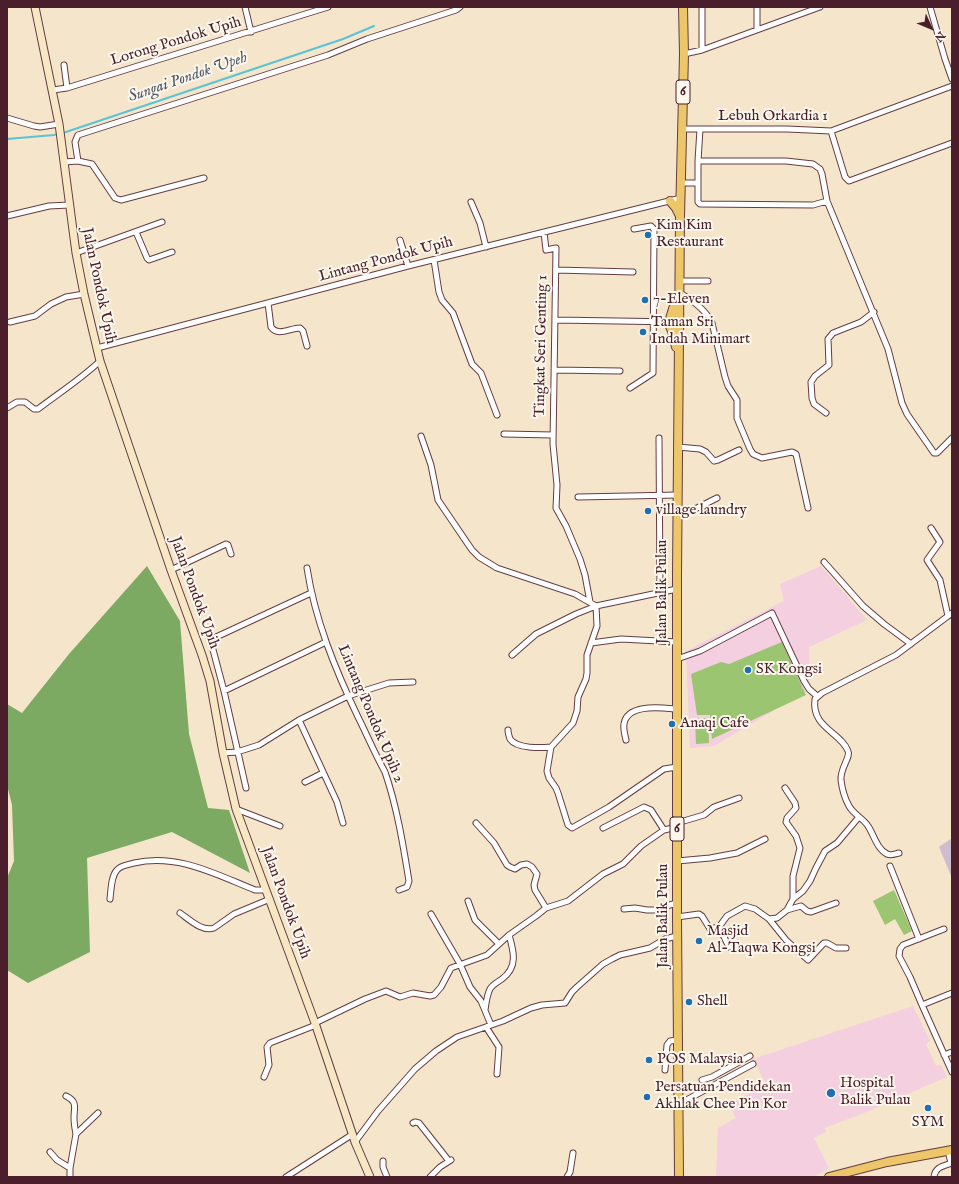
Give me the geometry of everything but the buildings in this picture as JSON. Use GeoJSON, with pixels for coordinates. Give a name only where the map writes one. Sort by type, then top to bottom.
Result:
{"type":"FeatureCollection","features":[{"type":"Feature","properties":{"kind":"main road","name":"Jalan Pondok Upih"},"geometry":{"type":"LineString","coordinates":[[35,7],[60,126],[76,253],[100,361],[170,570],[202,655],[210,681],[236,809],[316,1024],[355,1142],[370,1177]]}},
{"type":"Feature","properties":{"kind":"main road","name":"Jalan Balik Pulau"},"geometry":{"type":"LineString","coordinates":[[679,1177],[677,936],[677,518],[680,217],[684,54],[683,7]]}},
{"type":"Feature","properties":{"kind":"main road"},"geometry":{"type":"LineString","coordinates":[[670,201],[676,208],[680,217]]}},
{"type":"Feature","properties":{"kind":"main road"},"geometry":{"type":"LineString","coordinates":[[679,359],[669,322],[680,287]]}},
{"type":"Feature","properties":{"kind":"main road"},"geometry":{"type":"LineString","coordinates":[[829,1177],[887,1162],[950,1150]]}},
{"type":"Feature","properties":{"kind":"street"},"geometry":{"type":"LineString","coordinates":[[245,7],[251,32]]}},
{"type":"Feature","properties":{"kind":"street","name":"Lorong Pondok Upih"},"geometry":{"type":"LineString","coordinates":[[53,90],[67,88],[328,7]]}},
{"type":"Feature","properties":{"kind":"street"},"geometry":{"type":"LineString","coordinates":[[78,161],[75,142],[78,135],[328,55],[367,39],[456,10],[460,7]]}},
{"type":"Feature","properties":{"kind":"street"},"geometry":{"type":"LineString","coordinates":[[702,7],[702,50]]}},
{"type":"Feature","properties":{"kind":"street"},"geometry":{"type":"LineString","coordinates":[[757,7],[757,29]]}},
{"type":"Feature","properties":{"kind":"street"},"geometry":{"type":"LineString","coordinates":[[684,54],[702,50],[820,7]]}},
{"type":"Feature","properties":{"kind":"street"},"geometry":{"type":"LineString","coordinates":[[930,7],[952,79]]}},
{"type":"Feature","properties":{"kind":"street"},"geometry":{"type":"LineString","coordinates":[[64,65],[67,88]]}},
{"type":"Feature","properties":{"kind":"street","name":"Lebuh Orkardia 1"},"geometry":{"type":"LineString","coordinates":[[683,129],[787,129],[831,131],[952,86]]}},
{"type":"Feature","properties":{"kind":"street"},"geometry":{"type":"LineString","coordinates":[[7,118],[40,127],[60,126]]}},
{"type":"Feature","properties":{"kind":"street"},"geometry":{"type":"LineString","coordinates":[[700,129],[698,161],[698,202],[700,204],[813,205],[827,201]]}},
{"type":"Feature","properties":{"kind":"street"},"geometry":{"type":"LineString","coordinates":[[831,131],[847,181],[952,144]]}},
{"type":"Feature","properties":{"kind":"street"},"geometry":{"type":"LineString","coordinates":[[64,162],[78,161],[92,164],[115,198],[121,200],[204,178]]}},
{"type":"Feature","properties":{"kind":"street"},"geometry":{"type":"LineString","coordinates":[[698,161],[786,161],[813,164],[820,169],[827,201],[888,349],[902,403],[907,414],[934,453],[937,453],[952,438]]}},
{"type":"Feature","properties":{"kind":"street"},"geometry":{"type":"LineString","coordinates":[[681,184],[698,183]]}},
{"type":"Feature","properties":{"kind":"street","name":"Lintang Pondok Upih"},"geometry":{"type":"LineString","coordinates":[[97,348],[408,266],[681,198]]}},
{"type":"Feature","properties":{"kind":"street"},"geometry":{"type":"LineString","coordinates":[[470,202],[480,223],[486,247]]}},
{"type":"Feature","properties":{"kind":"street"},"geometry":{"type":"LineString","coordinates":[[7,216],[49,206],[69,205]]}},
{"type":"Feature","properties":{"kind":"street"},"geometry":{"type":"LineString","coordinates":[[76,253],[162,222]]}},
{"type":"Feature","properties":{"kind":"street"},"geometry":{"type":"LineString","coordinates":[[630,388],[653,373],[654,229],[651,226],[634,229]]}},
{"type":"Feature","properties":{"kind":"street"},"geometry":{"type":"LineString","coordinates":[[136,232],[148,259],[150,260],[172,252]]}},
{"type":"Feature","properties":{"kind":"street","name":"Tingkat Seri Genting 1"},"geometry":{"type":"LineString","coordinates":[[544,232],[546,250],[556,248],[553,435],[557,485],[556,508],[566,526],[580,559],[585,575],[590,602]]}},
{"type":"Feature","properties":{"kind":"street"},"geometry":{"type":"LineString","coordinates":[[400,240],[408,266]]}},
{"type":"Feature","properties":{"kind":"street"},"geometry":{"type":"LineString","coordinates":[[434,260],[439,292],[447,307],[453,313],[472,364],[481,373],[497,414]]}},
{"type":"Feature","properties":{"kind":"street"},"geometry":{"type":"LineString","coordinates":[[556,270],[633,272]]}},
{"type":"Feature","properties":{"kind":"street"},"geometry":{"type":"LineString","coordinates":[[680,287],[708,281]]}},
{"type":"Feature","properties":{"kind":"street"},"geometry":{"type":"LineString","coordinates":[[680,287],[712,323],[725,377],[728,386],[737,400],[737,418],[750,449],[753,454],[762,458],[792,452],[796,454],[808,508]]}},
{"type":"Feature","properties":{"kind":"street"},"geometry":{"type":"LineString","coordinates":[[10,322],[36,316],[51,304],[66,297],[84,294]]}},
{"type":"Feature","properties":{"kind":"street"},"geometry":{"type":"LineString","coordinates":[[268,303],[271,326],[273,329],[281,332],[300,328],[303,331],[307,346]]}},
{"type":"Feature","properties":{"kind":"street"},"geometry":{"type":"LineString","coordinates":[[826,413],[814,404],[811,382],[818,373],[829,365],[828,339],[833,333],[861,322],[874,312]]}},
{"type":"Feature","properties":{"kind":"street"},"geometry":{"type":"LineString","coordinates":[[555,320],[679,322]]}},
{"type":"Feature","properties":{"kind":"street"},"geometry":{"type":"LineString","coordinates":[[7,408],[17,402],[25,402],[34,409],[38,409],[63,389],[83,376],[100,361]]}},
{"type":"Feature","properties":{"kind":"street"},"geometry":{"type":"LineString","coordinates":[[554,370],[620,371]]}},
{"type":"Feature","properties":{"kind":"street"},"geometry":{"type":"LineString","coordinates":[[504,434],[553,435]]}},
{"type":"Feature","properties":{"kind":"street"},"geometry":{"type":"LineString","coordinates":[[421,436],[430,460],[438,500],[468,545],[479,557],[497,568],[540,584],[570,593],[596,606]]}},
{"type":"Feature","properties":{"kind":"street"},"geometry":{"type":"LineString","coordinates":[[659,438],[660,592]]}},
{"type":"Feature","properties":{"kind":"street"},"geometry":{"type":"LineString","coordinates":[[678,447],[700,449],[706,452],[714,461],[739,450]]}},
{"type":"Feature","properties":{"kind":"street"},"geometry":{"type":"LineString","coordinates":[[578,497],[678,495]]}},
{"type":"Feature","properties":{"kind":"street"},"geometry":{"type":"LineString","coordinates":[[677,518],[717,498]]}},
{"type":"Feature","properties":{"kind":"street"},"geometry":{"type":"LineString","coordinates":[[899,853],[890,855],[885,853],[868,826],[858,817],[849,805],[841,778],[843,766],[849,753],[844,744],[827,730],[818,717],[814,703],[817,696],[896,655],[950,615],[940,580],[928,560],[940,542],[931,528]]}},
{"type":"Feature","properties":{"kind":"street"},"geometry":{"type":"LineString","coordinates":[[170,570],[226,544],[228,545],[232,554]]}},
{"type":"Feature","properties":{"kind":"street"},"geometry":{"type":"LineString","coordinates":[[824,562],[864,606],[884,624],[911,644]]}},
{"type":"Feature","properties":{"kind":"street","name":"Lintang Pondok Upih 2"},"geometry":{"type":"LineString","coordinates":[[307,568],[311,593],[326,642],[348,696],[385,772],[393,800],[409,881],[407,887],[400,890]]}},
{"type":"Feature","properties":{"kind":"street"},"geometry":{"type":"LineString","coordinates":[[512,655],[536,634],[576,614],[596,606],[677,589]]}},
{"type":"Feature","properties":{"kind":"street"},"geometry":{"type":"LineString","coordinates":[[246,788],[236,752],[224,691],[212,646],[212,640],[311,593]]}},
{"type":"Feature","properties":{"kind":"street"},"geometry":{"type":"LineString","coordinates":[[596,606],[597,626],[587,655],[586,679],[578,697],[577,711],[573,723],[551,747],[548,774],[558,793],[568,825],[572,828],[609,806],[664,769],[677,767]]}},
{"type":"Feature","properties":{"kind":"street"},"geometry":{"type":"LineString","coordinates":[[677,659],[700,651],[772,613],[804,681],[809,690],[817,696]]}},
{"type":"Feature","properties":{"kind":"street"},"geometry":{"type":"LineString","coordinates":[[591,643],[621,639],[677,642]]}},
{"type":"Feature","properties":{"kind":"street"},"geometry":{"type":"LineString","coordinates":[[224,691],[326,642]]}},
{"type":"Feature","properties":{"kind":"street"},"geometry":{"type":"LineString","coordinates":[[224,753],[236,752],[267,741],[299,720],[348,696],[389,683],[413,682]]}},
{"type":"Feature","properties":{"kind":"street"},"geometry":{"type":"LineString","coordinates":[[626,740],[623,726],[626,718],[631,713],[646,708],[677,709]]}},
{"type":"Feature","properties":{"kind":"street"},"geometry":{"type":"LineString","coordinates":[[299,720],[337,802],[343,823]]}},
{"type":"Feature","properties":{"kind":"street"},"geometry":{"type":"LineString","coordinates":[[508,730],[510,739],[516,743],[530,748],[551,747]]}},
{"type":"Feature","properties":{"kind":"street"},"geometry":{"type":"LineString","coordinates":[[305,782],[324,773]]}},
{"type":"Feature","properties":{"kind":"street"},"geometry":{"type":"LineString","coordinates":[[785,788],[795,803],[796,808],[787,818],[786,822],[796,836],[800,848],[792,886],[793,899]]}},
{"type":"Feature","properties":{"kind":"street"},"geometry":{"type":"LineString","coordinates":[[264,1077],[269,1065],[267,1047],[270,1042],[316,1024],[365,999],[386,991],[400,997],[413,993],[430,996],[434,995],[441,987],[451,968],[492,952],[498,944],[509,935],[546,908],[568,901],[603,874],[623,864],[641,846],[664,830],[704,815],[714,807],[739,798]]}},
{"type":"Feature","properties":{"kind":"street"},"geometry":{"type":"LineString","coordinates":[[603,828],[644,807],[651,810],[664,830]]}},
{"type":"Feature","properties":{"kind":"street"},"geometry":{"type":"LineString","coordinates":[[236,809],[280,826]]}},
{"type":"Feature","properties":{"kind":"street"},"geometry":{"type":"LineString","coordinates":[[787,910],[793,899],[807,886],[825,851],[837,843],[858,817]]}},
{"type":"Feature","properties":{"kind":"street"},"geometry":{"type":"LineString","coordinates":[[476,823],[492,840],[508,866],[515,869],[521,865],[527,864],[535,870],[537,874],[534,885],[535,890],[546,908]]}},
{"type":"Feature","properties":{"kind":"street"},"geometry":{"type":"LineString","coordinates":[[677,861],[710,858],[737,853],[765,839]]}},
{"type":"Feature","properties":{"kind":"street"},"geometry":{"type":"LineString","coordinates":[[110,899],[116,871],[123,866],[148,860],[167,860],[187,864],[254,890],[266,890]]}},
{"type":"Feature","properties":{"kind":"street"},"geometry":{"type":"LineString","coordinates":[[890,866],[919,939]]}},
{"type":"Feature","properties":{"kind":"street"},"geometry":{"type":"LineString","coordinates":[[180,914],[198,925],[211,929],[234,914],[270,899]]}},
{"type":"Feature","properties":{"kind":"street"},"geometry":{"type":"LineString","coordinates":[[468,901],[475,920],[498,944]]}},
{"type":"Feature","properties":{"kind":"street"},"geometry":{"type":"LineString","coordinates":[[769,919],[777,918],[787,910],[800,906],[806,911],[811,912],[836,902]]}},
{"type":"Feature","properties":{"kind":"street"},"geometry":{"type":"LineString","coordinates":[[624,909],[635,908],[656,910],[677,903]]}},
{"type":"Feature","properties":{"kind":"street"},"geometry":{"type":"LineString","coordinates":[[677,917],[699,914],[702,916],[710,929],[719,927],[727,916],[745,906],[756,909],[769,919],[786,940],[808,960],[824,944],[827,943],[836,948],[846,948]]}},
{"type":"Feature","properties":{"kind":"street"},"geometry":{"type":"LineString","coordinates":[[431,914],[460,964],[470,987],[479,998],[485,1012],[489,1026],[499,1047],[497,1074]]}},
{"type":"Feature","properties":{"kind":"street"},"geometry":{"type":"LineString","coordinates":[[719,927],[730,947]]}},
{"type":"Feature","properties":{"kind":"street"},"geometry":{"type":"LineString","coordinates":[[944,929],[903,945],[900,949],[899,956],[910,977],[952,1072]]}},
{"type":"Feature","properties":{"kind":"street"},"geometry":{"type":"LineString","coordinates":[[485,1012],[488,994],[491,987],[506,976],[514,963],[513,950],[509,935]]}},
{"type":"Feature","properties":{"kind":"street"},"geometry":{"type":"LineString","coordinates":[[355,1142],[378,1111],[415,1068],[436,1051],[457,1037],[503,1021],[536,1006],[565,1003],[572,992],[603,964],[620,955],[650,948],[665,939],[677,936]]}},
{"type":"Feature","properties":{"kind":"street"},"geometry":{"type":"LineString","coordinates":[[922,1005],[952,993]]}},
{"type":"Feature","properties":{"kind":"street"},"geometry":{"type":"LineString","coordinates":[[665,1070],[667,1045],[670,1041],[679,1040]]}},
{"type":"Feature","properties":{"kind":"street"},"geometry":{"type":"LineString","coordinates":[[944,1055],[952,1052]]}},
{"type":"Feature","properties":{"kind":"street"},"geometry":{"type":"LineString","coordinates":[[702,1080],[712,1077],[750,1056]]}},
{"type":"Feature","properties":{"kind":"street"},"geometry":{"type":"LineString","coordinates":[[679,1104],[753,1064]]}},
{"type":"Feature","properties":{"kind":"street"},"geometry":{"type":"LineString","coordinates":[[66,1096],[72,1100],[75,1105],[74,1125],[76,1134],[70,1168],[70,1177]]}},
{"type":"Feature","properties":{"kind":"street"},"geometry":{"type":"LineString","coordinates":[[76,1134],[98,1113]]}},
{"type":"Feature","properties":{"kind":"street"},"geometry":{"type":"LineString","coordinates":[[413,1123],[418,1122],[450,1160],[430,1177]]}},
{"type":"Feature","properties":{"kind":"street"},"geometry":{"type":"LineString","coordinates":[[286,1177],[353,1134]]}},
{"type":"Feature","properties":{"kind":"street"},"geometry":{"type":"LineString","coordinates":[[934,1177],[934,1173],[939,1167],[952,1163],[950,1150]]}},
{"type":"Feature","properties":{"kind":"street"},"geometry":{"type":"LineString","coordinates":[[50,1152],[57,1160],[70,1168]]}},
{"type":"Feature","properties":{"kind":"street"},"geometry":{"type":"LineString","coordinates":[[567,1177],[570,1172],[573,1153]]}},
{"type":"Feature","properties":{"kind":"street"},"geometry":{"type":"LineString","coordinates":[[383,1161],[383,1167],[387,1177]]}},
{"type":"Feature","properties":{"kind":"shaded area","name":"SK Kongsi"},"geometry":{"type":"Polygon","coordinates":[[[821,566],[867,620],[809,647],[810,689],[714,746],[690,748],[686,651],[784,601],[780,584],[821,566]]]}},
{"type":"Feature","properties":{"kind":"shaded area"},"geometry":{"type":"Polygon","coordinates":[[[952,838],[952,878],[939,847],[952,838]]]}},
{"type":"Feature","properties":{"kind":"shaded area","name":"Hospital Balik Pulau"},"geometry":{"type":"Polygon","coordinates":[[[913,1006],[930,1041],[926,1044],[936,1066],[941,1065],[947,1077],[857,1116],[825,1128],[826,1132],[814,1138],[829,1168],[813,1177],[716,1177],[718,1128],[736,1118],[731,1108],[735,1101],[766,1084],[753,1059],[913,1006]]]}},
{"type":"Feature","properties":{"kind":"green space"},"geometry":{"type":"Polygon","coordinates":[[[147,566],[180,621],[189,734],[208,808],[229,810],[250,873],[172,832],[87,858],[90,952],[28,983],[7,970],[7,878],[14,861],[12,805],[7,785],[7,704],[22,713],[69,654],[147,566]]]}},
{"type":"Feature","properties":{"kind":"green space"},"geometry":{"type":"Polygon","coordinates":[[[782,642],[806,695],[712,739],[710,715],[697,715],[691,674],[721,662],[729,664],[782,642]]]}},
{"type":"Feature","properties":{"kind":"green space"},"geometry":{"type":"Polygon","coordinates":[[[708,718],[709,743],[696,744],[695,719],[708,718]]]}},
{"type":"Feature","properties":{"kind":"green space"},"geometry":{"type":"Polygon","coordinates":[[[894,890],[912,931],[904,935],[895,919],[885,925],[873,901],[894,890]]]}},
{"type":"Feature","properties":{"kind":"waterway","name":"Sungai Pondok Upeh"},"geometry":{"type":"LineString","coordinates":[[7,139],[54,135],[66,132],[343,39],[374,26]]}},
{"type":"Feature","properties":{"kind":"place","name":"Kim Kim Restaurant"},"geometry":{"type":"Point","coordinates":[648,235]}},
{"type":"Feature","properties":{"kind":"place","name":"7-Eleven"},"geometry":{"type":"Point","coordinates":[645,300]}},
{"type":"Feature","properties":{"kind":"place","name":"Taman Sri Indah Minimart"},"geometry":{"type":"Point","coordinates":[643,332]}},
{"type":"Feature","properties":{"kind":"place","name":"village laundry"},"geometry":{"type":"Point","coordinates":[648,511]}},
{"type":"Feature","properties":{"kind":"place","name":"SK Kongsi"},"geometry":{"type":"Point","coordinates":[748,670]}},
{"type":"Feature","properties":{"kind":"place","name":"Anaqi Cafe"},"geometry":{"type":"Point","coordinates":[672,724]}},
{"type":"Feature","properties":{"kind":"place","name":"Masjid Al-Taqwa Kongsi"},"geometry":{"type":"Point","coordinates":[699,941]}},
{"type":"Feature","properties":{"kind":"place","name":"Shell"},"geometry":{"type":"Point","coordinates":[689,1002]}},
{"type":"Feature","properties":{"kind":"place","name":"POS Malaysia"},"geometry":{"type":"Point","coordinates":[649,1060]}},
{"type":"Feature","properties":{"kind":"place","name":"Hospital Balik Pulau"},"geometry":{"type":"Point","coordinates":[831,1093]}},
{"type":"Feature","properties":{"kind":"place","name":"Persatuan Pendidekan Akhlak Chee Pin Kor"},"geometry":{"type":"Point","coordinates":[647,1097]}},
{"type":"Feature","properties":{"kind":"place","name":"SYM"},"geometry":{"type":"Point","coordinates":[928,1108]}}]}
